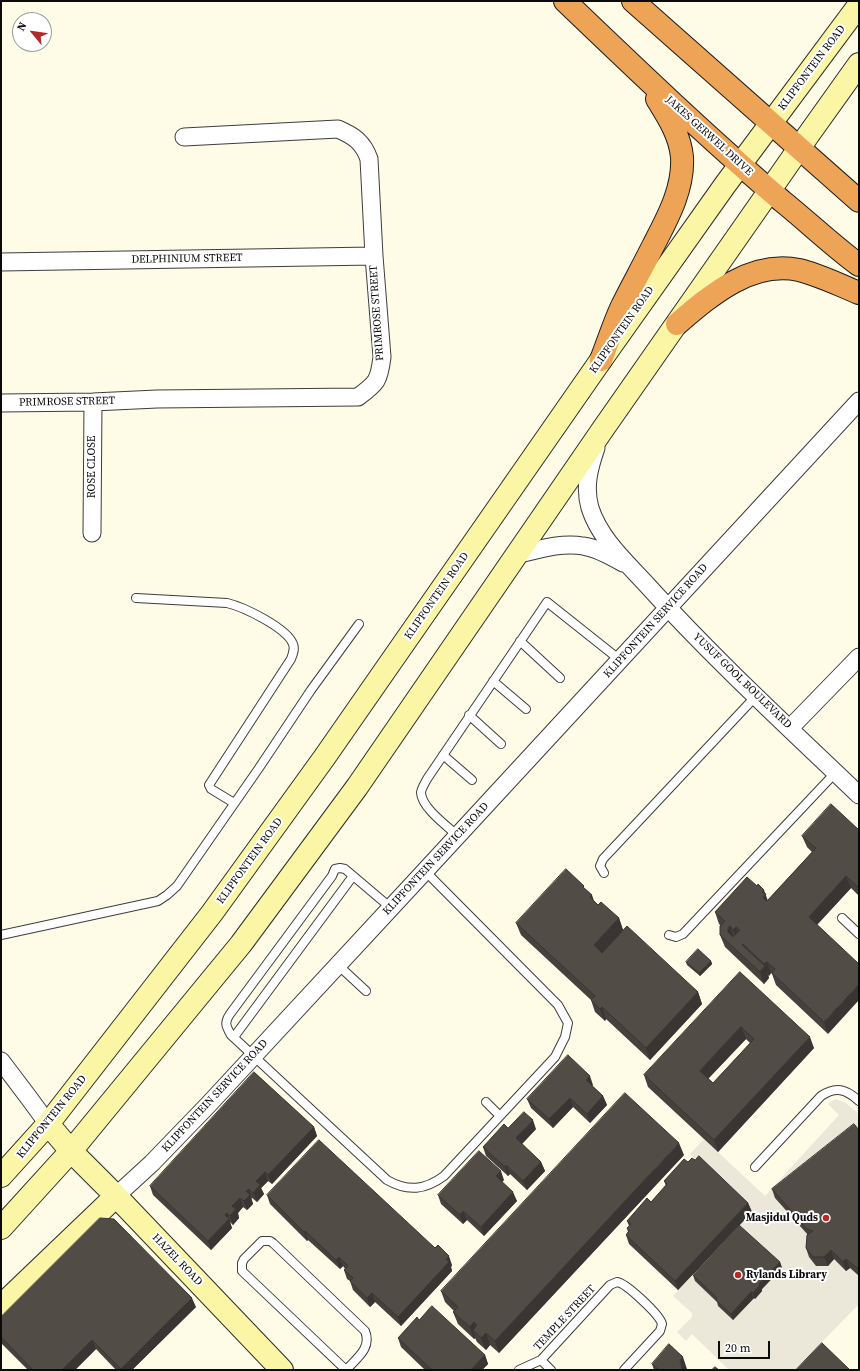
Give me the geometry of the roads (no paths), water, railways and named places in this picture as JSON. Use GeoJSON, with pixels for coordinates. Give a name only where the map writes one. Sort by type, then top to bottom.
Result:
{"type":"FeatureCollection","features":[{"type":"Feature","properties":{"kind":"highway","name":"JAKES GERWEL DRIVE"},"geometry":{"type":"LineString","coordinates":[[565,1],[641,74],[740,164],[810,226],[859,265]]}},
{"type":"Feature","properties":{"kind":"highway"},"geometry":{"type":"LineString","coordinates":[[633,1],[859,200]]}},
{"type":"Feature","properties":{"kind":"highway"},"geometry":{"type":"LineString","coordinates":[[601,360],[621,308],[674,204],[679,187],[682,166],[682,156],[677,135],[671,122],[641,74]]}},
{"type":"Feature","properties":{"kind":"highway"},"geometry":{"type":"LineString","coordinates":[[677,324],[703,301],[724,287],[752,273],[769,269],[797,270],[816,274],[859,294]]}},
{"type":"Feature","properties":{"kind":"main road","name":"KLIPFONTEIN ROAD"},"geometry":{"type":"LineString","coordinates":[[1,1176],[48,1124],[212,913],[315,771],[601,360],[740,164],[859,5]]}},
{"type":"Feature","properties":{"kind":"main road"},"geometry":{"type":"LineString","coordinates":[[1,1228],[70,1150],[241,944],[357,787],[602,429],[859,64]]}},
{"type":"Feature","properties":{"kind":"main road","name":"HAZEL ROAD"},"geometry":{"type":"LineString","coordinates":[[48,1124],[70,1150],[116,1196],[282,1370]]}},
{"type":"Feature","properties":{"kind":"main road","name":"KLIPFONTEIN SERVICE ROAD"},"geometry":{"type":"LineString","coordinates":[[1,1306],[116,1196]]}},
{"type":"Feature","properties":{"kind":"street","name":"PRIMROSE STREET"},"geometry":{"type":"LineString","coordinates":[[1,403],[93,402],[158,399],[358,397],[372,387],[377,380],[382,357],[374,256],[369,159],[366,148],[348,133],[338,129],[184,137]]}},
{"type":"Feature","properties":{"kind":"street","name":"DELPHINIUM STREET"},"geometry":{"type":"LineString","coordinates":[[1,262],[374,256]]}},
{"type":"Feature","properties":{"kind":"street","name":"KLIPFONTEIN SERVICE ROAD"},"geometry":{"type":"LineString","coordinates":[[116,1196],[152,1163],[426,871],[859,401]]}},
{"type":"Feature","properties":{"kind":"street","name":"ROSE CLOSE"},"geometry":{"type":"LineString","coordinates":[[92,533],[93,402]]}},
{"type":"Feature","properties":{"kind":"street","name":"YUSUF GOOL BOULEVARD"},"geometry":{"type":"LineString","coordinates":[[602,429],[589,466],[587,477],[590,507],[601,531],[627,565],[667,608],[859,795]]}},
{"type":"Feature","properties":{"kind":"street","name":"YUSUF GOOL BOULEVARD"},"geometry":{"type":"LineString","coordinates":[[516,555],[556,546],[584,546],[627,565]]}},
{"type":"Feature","properties":{"kind":"street"},"geometry":{"type":"LineString","coordinates":[[790,728],[859,657]]}},
{"type":"Feature","properties":{"kind":"street"},"geometry":{"type":"LineString","coordinates":[[1,1061],[48,1124]]}},
{"type":"Feature","properties":{"kind":"lane"},"geometry":{"type":"LineString","coordinates":[[136,598],[227,603],[235,605],[276,626],[293,644],[294,652],[292,659],[209,785],[211,789],[234,803]]}},
{"type":"Feature","properties":{"kind":"lane"},"geometry":{"type":"LineString","coordinates":[[458,836],[422,801],[420,791],[469,715],[547,602],[620,660]]}},
{"type":"Feature","properties":{"kind":"lane"},"geometry":{"type":"LineString","coordinates":[[1,935],[158,901],[167,895],[177,886],[311,690],[359,624]]}},
{"type":"Feature","properties":{"kind":"lane"},"geometry":{"type":"LineString","coordinates":[[520,641],[560,678]]}},
{"type":"Feature","properties":{"kind":"lane"},"geometry":{"type":"LineString","coordinates":[[493,681],[526,709]]}},
{"type":"Feature","properties":{"kind":"lane"},"geometry":{"type":"LineString","coordinates":[[604,873],[600,866],[603,859],[756,696]]}},
{"type":"Feature","properties":{"kind":"lane"},"geometry":{"type":"LineString","coordinates":[[469,715],[501,744]]}},
{"type":"Feature","properties":{"kind":"lane"},"geometry":{"type":"LineString","coordinates":[[443,755],[472,780]]}},
{"type":"Feature","properties":{"kind":"lane"},"geometry":{"type":"LineString","coordinates":[[669,935],[676,937],[683,934],[836,772]]}},
{"type":"Feature","properties":{"kind":"lane"},"geometry":{"type":"LineString","coordinates":[[390,908],[345,869],[336,869],[226,1020],[226,1027],[234,1038],[380,1174],[395,1185],[421,1188],[444,1176],[555,1056],[565,1037],[568,1023],[558,1005],[426,871]]}},
{"type":"Feature","properties":{"kind":"lane"},"geometry":{"type":"LineString","coordinates":[[234,1038],[353,876]]}},
{"type":"Feature","properties":{"kind":"lane"},"geometry":{"type":"LineString","coordinates":[[842,918],[859,934]]}},
{"type":"Feature","properties":{"kind":"lane"},"geometry":{"type":"LineString","coordinates":[[338,965],[366,991]]}},
{"type":"Feature","properties":{"kind":"lane"},"geometry":{"type":"LineString","coordinates":[[755,1167],[821,1096],[828,1092],[842,1090],[848,1092],[859,1101]]}},
{"type":"Feature","properties":{"kind":"lane"},"geometry":{"type":"LineString","coordinates":[[486,1102],[500,1116]]}},
{"type":"Feature","properties":{"kind":"lane"},"geometry":{"type":"LineString","coordinates":[[262,1241],[270,1241],[273,1243],[365,1331],[367,1341],[365,1350],[346,1370],[242,1271],[242,1263],[244,1259],[262,1241]]}},
{"type":"Feature","properties":{"kind":"lane","name":"TEMPLE STREET"},"geometry":{"type":"LineString","coordinates":[[519,1370],[540,1360],[610,1285],[617,1282],[625,1284],[659,1317],[662,1324],[660,1331],[624,1370]]}},
{"type":"Feature","properties":{"kind":"lane"},"geometry":{"type":"LineString","coordinates":[[540,1360],[552,1370]]}},
{"type":"Feature","properties":{"kind":"place","name":"Masjidul Quds"},"geometry":{"type":"Point","coordinates":[826,1218]}},
{"type":"Feature","properties":{"kind":"place","name":"Rylands Library"},"geometry":{"type":"Point","coordinates":[738,1275]}}]}
